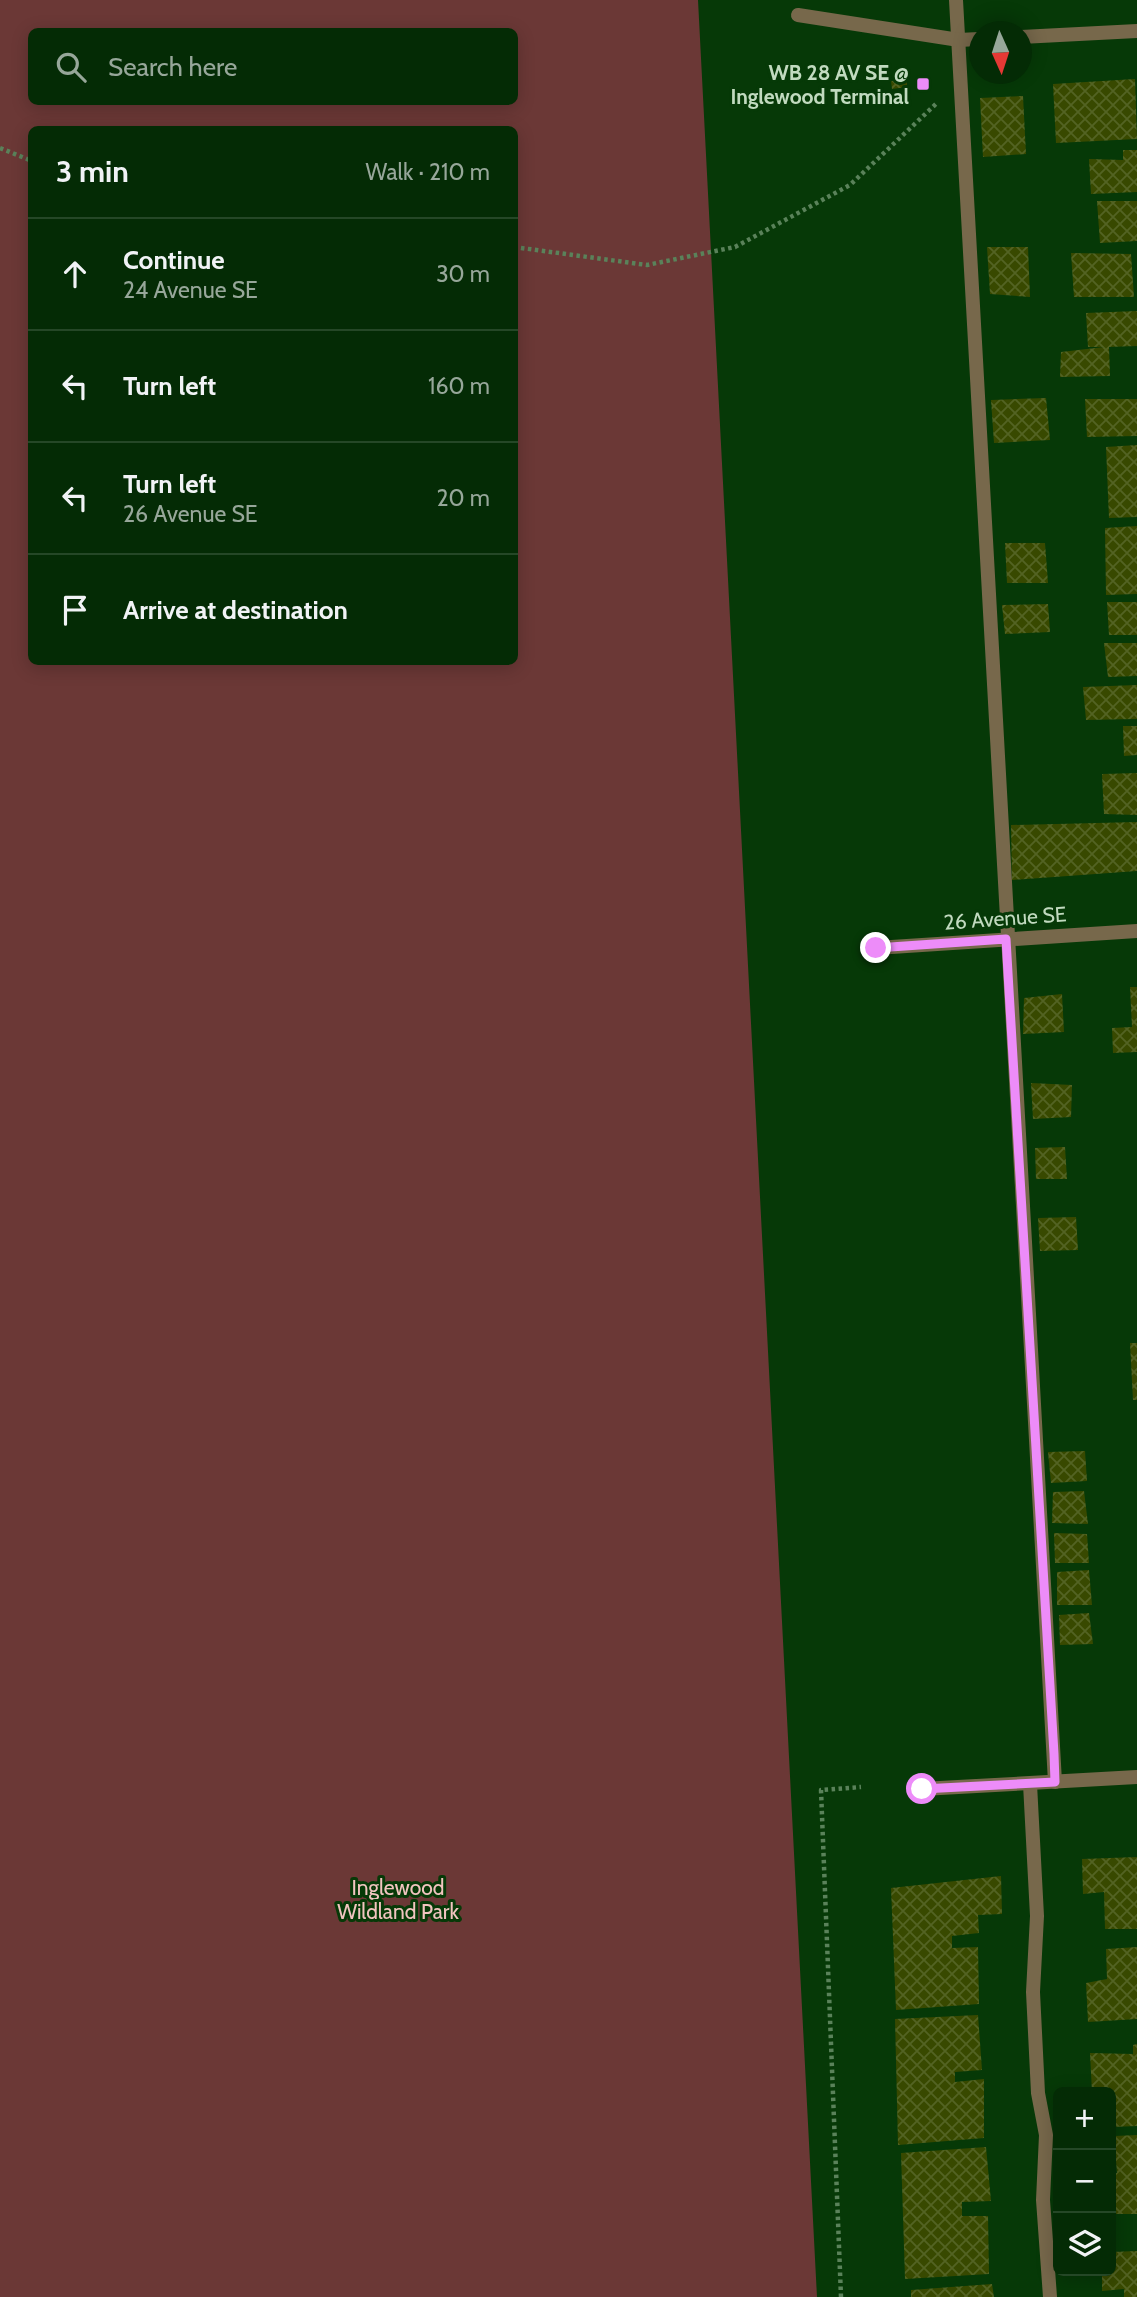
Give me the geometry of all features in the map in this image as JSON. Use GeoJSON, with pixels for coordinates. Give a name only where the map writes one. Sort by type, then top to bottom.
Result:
{"type":"FeatureCollection","features":[{"type":"Feature","properties":{"kind":"street"},"geometry":{"type":"LineString","coordinates":[[956,0],[1006,939],[1055,1782]]}},
{"type":"Feature","properties":{"kind":"street"},"geometry":{"type":"LineString","coordinates":[[798,15],[969,40]]}},
{"type":"Feature","properties":{"kind":"street"},"geometry":{"type":"LineString","coordinates":[[1032,36],[1137,31]]}},
{"type":"Feature","properties":{"kind":"street","name":"26 Avenue SE"},"geometry":{"type":"LineString","coordinates":[[876,948],[1137,932]]}},
{"type":"Feature","properties":{"kind":"street"},"geometry":{"type":"LineString","coordinates":[[922,1789],[1137,1777]]}},
{"type":"Feature","properties":{"kind":"street"},"geometry":{"type":"LineString","coordinates":[[1030,1784],[1037,1916],[1033,1992],[1038,2093],[1046,2135],[1043,2200],[1051,2297]]}},
{"type":"Feature","properties":{"kind":"path"},"geometry":{"type":"LineString","coordinates":[[518,248],[647,265],[734,247],[850,185],[961,81]]}},
{"type":"Feature","properties":{"kind":"path"},"geometry":{"type":"LineString","coordinates":[[0,148],[28,159]]}},
{"type":"Feature","properties":{"kind":"path"},"geometry":{"type":"LineString","coordinates":[[841,2297],[821,1790],[861,1787]]}},
{"type":"Feature","properties":{"kind":"green space","name":"Inglewood Wildland Park"},"geometry":{"type":"Polygon","coordinates":[[[0,0],[698,0],[817,2297],[0,2297],[0,0]]]}},
{"type":"Feature","properties":{"kind":"building"},"geometry":{"type":"Polygon","coordinates":[[[1135,79],[1137,139],[1056,143],[1053,84],[1135,79]]]}},
{"type":"Feature","properties":{"kind":"building"},"geometry":{"type":"Polygon","coordinates":[[[907,80],[907,87],[892,89],[891,81],[907,80]]]}},
{"type":"Feature","properties":{"kind":"building"},"geometry":{"type":"Polygon","coordinates":[[[1023,96],[1026,154],[983,157],[980,98],[1023,96]]]}},
{"type":"Feature","properties":{"kind":"building"},"geometry":{"type":"Polygon","coordinates":[[[1123,150],[1137,150],[1137,192],[1091,194],[1089,159],[1123,160],[1123,150]]]}},
{"type":"Feature","properties":{"kind":"building"},"geometry":{"type":"Polygon","coordinates":[[[1097,201],[1137,201],[1137,241],[1100,243],[1097,201]]]}},
{"type":"Feature","properties":{"kind":"building"},"geometry":{"type":"Polygon","coordinates":[[[987,247],[1028,247],[1030,297],[990,294],[987,247]]]}},
{"type":"Feature","properties":{"kind":"building"},"geometry":{"type":"Polygon","coordinates":[[[1071,253],[1131,254],[1134,297],[1074,297],[1071,253]]]}},
{"type":"Feature","properties":{"kind":"building"},"geometry":{"type":"Polygon","coordinates":[[[1137,311],[1137,346],[1109,347],[1110,376],[1060,377],[1061,352],[1104,347],[1088,347],[1086,313],[1137,311]]]}},
{"type":"Feature","properties":{"kind":"building"},"geometry":{"type":"Polygon","coordinates":[[[1046,398],[1050,440],[994,443],[991,400],[1046,398]]]}},
{"type":"Feature","properties":{"kind":"building"},"geometry":{"type":"Polygon","coordinates":[[[1085,399],[1137,399],[1137,436],[1087,437],[1085,399]]]}},
{"type":"Feature","properties":{"kind":"building"},"geometry":{"type":"Polygon","coordinates":[[[1137,445],[1137,517],[1109,518],[1106,447],[1137,445]]]}},
{"type":"Feature","properties":{"kind":"building"},"geometry":{"type":"Polygon","coordinates":[[[1137,526],[1137,594],[1106,595],[1105,528],[1137,526]]]}},
{"type":"Feature","properties":{"kind":"building"},"geometry":{"type":"Polygon","coordinates":[[[1005,543],[1045,543],[1048,583],[1007,583],[1005,543]]]}},
{"type":"Feature","properties":{"kind":"building"},"geometry":{"type":"Polygon","coordinates":[[[1107,602],[1137,602],[1137,635],[1109,635],[1107,602]]]}},
{"type":"Feature","properties":{"kind":"building"},"geometry":{"type":"Polygon","coordinates":[[[1048,604],[1050,632],[1005,634],[1002,605],[1048,604]]]}},
{"type":"Feature","properties":{"kind":"building"},"geometry":{"type":"Polygon","coordinates":[[[1104,643],[1137,643],[1137,676],[1108,677],[1104,643]]]}},
{"type":"Feature","properties":{"kind":"building"},"geometry":{"type":"Polygon","coordinates":[[[1137,685],[1137,719],[1086,720],[1083,687],[1137,685]]]}},
{"type":"Feature","properties":{"kind":"building"},"geometry":{"type":"Polygon","coordinates":[[[1123,726],[1137,726],[1137,755],[1124,756],[1123,726]]]}},
{"type":"Feature","properties":{"kind":"building"},"geometry":{"type":"Polygon","coordinates":[[[1137,773],[1137,815],[1104,814],[1102,774],[1137,773]]]}},
{"type":"Feature","properties":{"kind":"building"},"geometry":{"type":"Polygon","coordinates":[[[1137,822],[1137,871],[1012,880],[1011,825],[1137,822]]]}},
{"type":"Feature","properties":{"kind":"building"},"geometry":{"type":"Polygon","coordinates":[[[1130,987],[1137,987],[1137,1052],[1113,1053],[1112,1028],[1132,1027],[1130,987]]]}},
{"type":"Feature","properties":{"kind":"building"},"geometry":{"type":"Polygon","coordinates":[[[1062,994],[1064,1032],[1023,1034],[1024,998],[1062,994]]]}},
{"type":"Feature","properties":{"kind":"building"},"geometry":{"type":"Polygon","coordinates":[[[1031,1083],[1072,1085],[1071,1117],[1033,1119],[1031,1083]]]}},
{"type":"Feature","properties":{"kind":"building"},"geometry":{"type":"Polygon","coordinates":[[[1065,1147],[1067,1179],[1036,1179],[1035,1148],[1065,1147]]]}},
{"type":"Feature","properties":{"kind":"building"},"geometry":{"type":"Polygon","coordinates":[[[1076,1217],[1078,1250],[1040,1251],[1038,1218],[1076,1217]]]}},
{"type":"Feature","properties":{"kind":"building"},"geometry":{"type":"Polygon","coordinates":[[[1130,1343],[1137,1343],[1137,1400],[1133,1400],[1130,1343]]]}},
{"type":"Feature","properties":{"kind":"building"},"geometry":{"type":"Polygon","coordinates":[[[1085,1451],[1087,1481],[1051,1483],[1048,1452],[1085,1451]]]}},
{"type":"Feature","properties":{"kind":"building"},"geometry":{"type":"Polygon","coordinates":[[[1084,1491],[1088,1524],[1052,1523],[1053,1492],[1084,1491]]]}},
{"type":"Feature","properties":{"kind":"building"},"geometry":{"type":"Polygon","coordinates":[[[1054,1533],[1087,1534],[1089,1563],[1055,1563],[1054,1533]]]}},
{"type":"Feature","properties":{"kind":"building"},"geometry":{"type":"Polygon","coordinates":[[[1089,1570],[1092,1605],[1057,1605],[1057,1572],[1089,1570]]]}},
{"type":"Feature","properties":{"kind":"building"},"geometry":{"type":"Polygon","coordinates":[[[1089,1613],[1093,1644],[1060,1645],[1059,1615],[1089,1613]]]}},
{"type":"Feature","properties":{"kind":"building"},"geometry":{"type":"Polygon","coordinates":[[[1137,1857],[1137,1929],[1105,1929],[1104,1892],[1083,1894],[1082,1859],[1137,1857]]]}},
{"type":"Feature","properties":{"kind":"building"},"geometry":{"type":"Polygon","coordinates":[[[1001,1876],[1002,1914],[978,1915],[979,1933],[952,1936],[952,1948],[978,1947],[979,2004],[896,2010],[891,1888],[1001,1876]]]}},
{"type":"Feature","properties":{"kind":"building"},"geometry":{"type":"Polygon","coordinates":[[[1137,1947],[1137,2019],[1088,2022],[1086,1983],[1107,1979],[1106,1949],[1137,1947]]]}},
{"type":"Feature","properties":{"kind":"building"},"geometry":{"type":"Polygon","coordinates":[[[978,2015],[982,2070],[955,2072],[955,2082],[984,2079],[984,2138],[898,2145],[895,2019],[978,2015]]]}},
{"type":"Feature","properties":{"kind":"building"},"geometry":{"type":"Polygon","coordinates":[[[1137,2044],[1137,2126],[1116,2127],[1116,2087],[1092,2087],[1090,2053],[1133,2054],[1133,2045],[1137,2044]]]}},
{"type":"Feature","properties":{"kind":"building"},"geometry":{"type":"Polygon","coordinates":[[[1137,2135],[1137,2214],[1116,2214],[1116,2136],[1137,2135]]]}},
{"type":"Feature","properties":{"kind":"building"},"geometry":{"type":"Polygon","coordinates":[[[986,2147],[991,2201],[962,2202],[962,2216],[988,2216],[989,2274],[905,2279],[901,2153],[986,2147]]]}},
{"type":"Feature","properties":{"kind":"building"},"geometry":{"type":"Polygon","coordinates":[[[1137,2251],[1137,2297],[1124,2297],[1124,2289],[1102,2291],[1102,2276],[1116,2276],[1116,2252],[1137,2251]]]}},
{"type":"Feature","properties":{"kind":"building"},"geometry":{"type":"Polygon","coordinates":[[[992,2284],[994,2297],[911,2297],[911,2290],[992,2284]]]}},
{"type":"Feature","properties":{"kind":"place","name":"WB 28 AV SE @ Inglewood Terminal"},"geometry":{"type":"Point","coordinates":[923,84]}},
{"type":"Feature","properties":{"kind":"route"},"geometry":{"type":"LineString","coordinates":[[876,948],[1006,939],[1054,1754],[1055,1782],[922,1789]]}}]}
